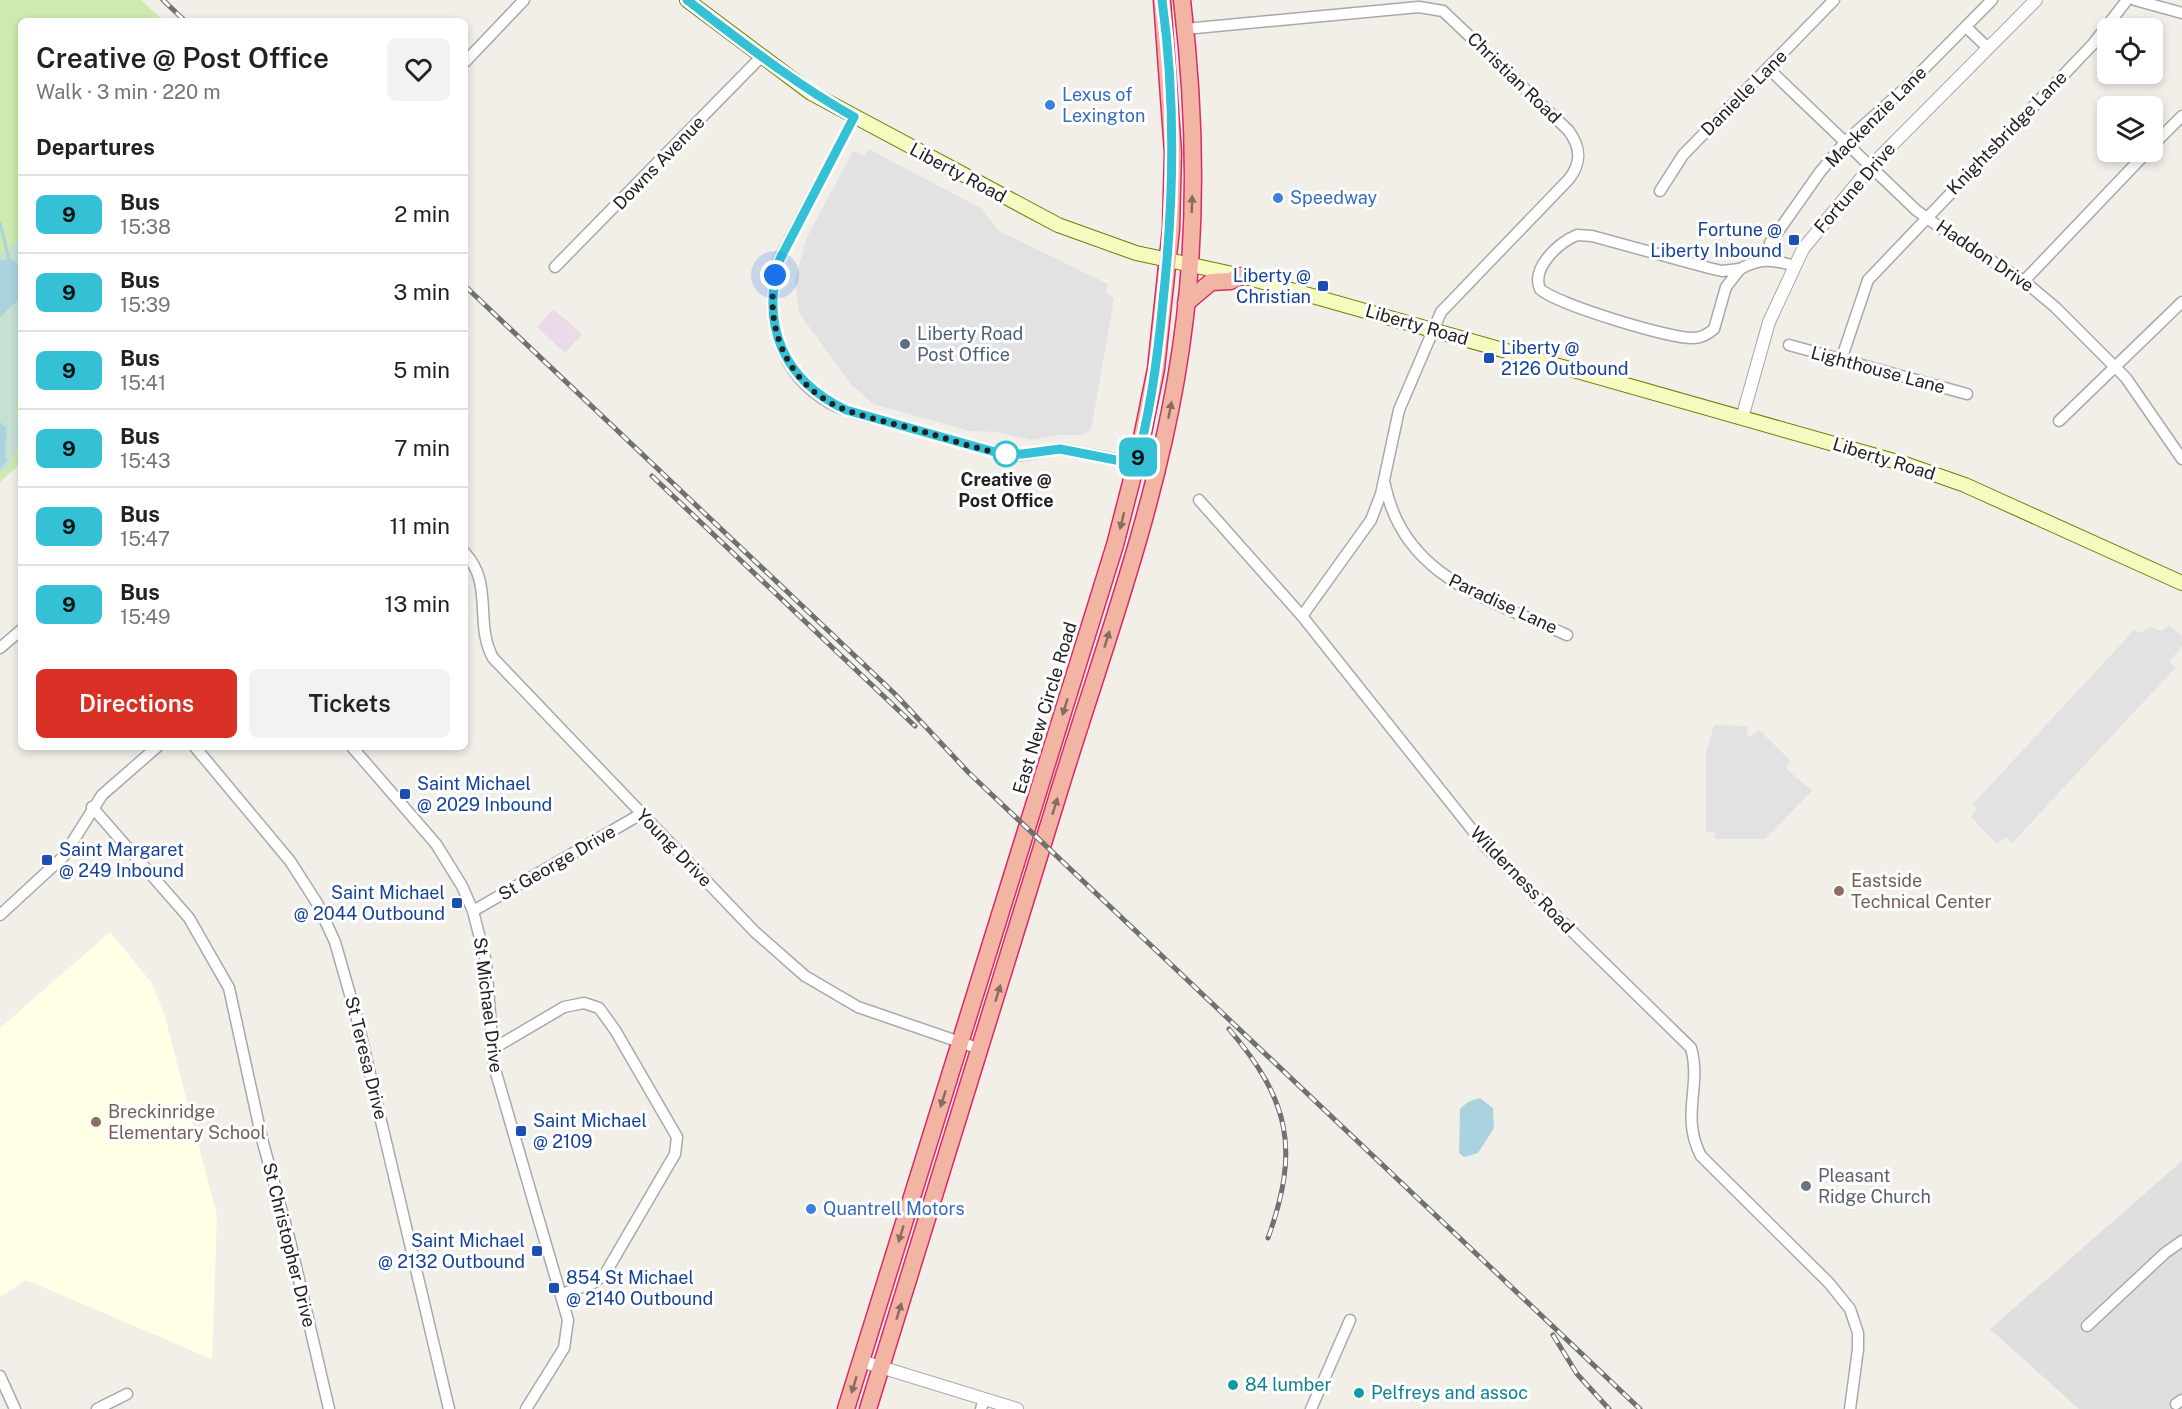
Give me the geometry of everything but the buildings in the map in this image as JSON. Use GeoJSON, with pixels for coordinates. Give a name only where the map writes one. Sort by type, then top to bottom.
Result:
{"type":"FeatureCollection","features":[{"type":"Feature","properties":{"kind":"highway","name":"East New Circle Road"},"geometry":{"type":"LineString","coordinates":[[846,1409],[1115,545],[1136,464],[1156,369],[1173,174],[1167,31],[1162,0]]}},
{"type":"Feature","properties":{"kind":"highway"},"geometry":{"type":"LineString","coordinates":[[1167,31],[1184,14]]}},
{"type":"Feature","properties":{"kind":"highway"},"geometry":{"type":"LineString","coordinates":[[868,1409],[1088,701],[1157,467],[1176,380],[1190,263],[1193,177],[1191,103],[1184,14]]}},
{"type":"Feature","properties":{"kind":"highway"},"geometry":{"type":"LineString","coordinates":[[1186,303],[1211,282],[1230,281],[1242,276]]}},
{"type":"Feature","properties":{"kind":"main road","name":"Liberty Road"},"geometry":{"type":"LineString","coordinates":[[687,0],[811,93],[1058,225],[1136,253],[1242,276],[1938,475],[2182,583]]}},
{"type":"Feature","properties":{"kind":"street"},"geometry":{"type":"LineString","coordinates":[[468,59],[524,0]]}},
{"type":"Feature","properties":{"kind":"street","name":"Danielle Lane"},"geometry":{"type":"LineString","coordinates":[[1660,191],[1683,155],[1834,0]]}},
{"type":"Feature","properties":{"kind":"street","name":"Mackenzie Lane"},"geometry":{"type":"LineString","coordinates":[[1770,243],[1820,172],[1846,141],[1903,90],[1992,0]]}},
{"type":"Feature","properties":{"kind":"street","name":"Fortune Drive"},"geometry":{"type":"LineString","coordinates":[[1742,418],[1769,322],[1794,266],[1821,225],[1872,165],[2036,0]]}},
{"type":"Feature","properties":{"kind":"street","name":"Knightsbridge Lane"},"geometry":{"type":"LineString","coordinates":[[1841,360],[1868,280],[2093,44],[2127,0]]}},
{"type":"Feature","properties":{"kind":"street"},"geometry":{"type":"LineString","coordinates":[[2135,0],[2182,13]]}},
{"type":"Feature","properties":{"kind":"street","name":"Christian Road"},"geometry":{"type":"LineString","coordinates":[[1184,14],[1209,28],[1419,7],[1443,11],[1574,137],[1580,156],[1574,172],[1441,312],[1436,330]]}},
{"type":"Feature","properties":{"kind":"street"},"geometry":{"type":"LineString","coordinates":[[1184,14],[1209,28]]}},
{"type":"Feature","properties":{"kind":"street"},"geometry":{"type":"LineString","coordinates":[[1966,27],[1989,48]]}},
{"type":"Feature","properties":{"kind":"street","name":"Downs Avenue"},"geometry":{"type":"LineString","coordinates":[[555,267],[761,57]]}},
{"type":"Feature","properties":{"kind":"street","name":"Haddon Drive"},"geometry":{"type":"LineString","coordinates":[[1769,69],[1927,218],[2024,281],[2055,307],[2136,390],[2182,459]]}},
{"type":"Feature","properties":{"kind":"street"},"geometry":{"type":"LineString","coordinates":[[2163,135],[2182,116]]}},
{"type":"Feature","properties":{"kind":"street"},"geometry":{"type":"LineString","coordinates":[[854,117],[780,259],[775,275],[772,305],[776,335],[789,364],[800,378],[829,402],[846,410],[1002,454],[1060,449],[1157,467]]}},
{"type":"Feature","properties":{"kind":"street"},"geometry":{"type":"LineString","coordinates":[[2024,281],[2137,162]]}},
{"type":"Feature","properties":{"kind":"street"},"geometry":{"type":"LineString","coordinates":[[1740,268],[1726,287],[1714,328],[1702,337],[1693,338],[1562,303],[1547,296],[1537,282],[1541,267],[1560,246],[1577,235],[1592,236],[1722,271],[1740,268],[1758,260],[1779,261],[1794,266]]}},
{"type":"Feature","properties":{"kind":"street"},"geometry":{"type":"LineString","coordinates":[[2059,421],[2182,302]]}},
{"type":"Feature","properties":{"kind":"street"},"geometry":{"type":"LineString","coordinates":[[1302,616],[1371,520],[1384,481],[1399,410],[1436,330]]}},
{"type":"Feature","properties":{"kind":"street","name":"Lighthouse Lane"},"geometry":{"type":"LineString","coordinates":[[1789,345],[1967,394]]}},
{"type":"Feature","properties":{"kind":"street","name":"Paradise Lane"},"geometry":{"type":"LineString","coordinates":[[1384,481],[1391,507],[1404,535],[1422,557],[1445,577],[1568,634]]}},
{"type":"Feature","properties":{"kind":"street","name":"Wilderness Road"},"geometry":{"type":"LineString","coordinates":[[1199,500],[1302,616],[1485,846],[1690,1048],[1693,1066],[1690,1124],[1694,1142],[1701,1156],[1721,1179],[1829,1283],[1850,1309],[1858,1333],[1850,1409]]}},
{"type":"Feature","properties":{"kind":"street","name":"Young Drive"},"geometry":{"type":"LineString","coordinates":[[468,556],[473,562],[483,585],[484,635],[493,658],[755,932],[805,976],[858,1007],[980,1049]]}},
{"type":"Feature","properties":{"kind":"street"},"geometry":{"type":"LineString","coordinates":[[0,648],[18,633]]}},
{"type":"Feature","properties":{"kind":"street"},"geometry":{"type":"LineString","coordinates":[[0,915],[63,857],[92,807],[154,750]]}},
{"type":"Feature","properties":{"kind":"street","name":"St Teresa Drive"},"geometry":{"type":"LineString","coordinates":[[198,750],[290,861],[317,903],[335,942],[360,1030],[449,1409]]}},
{"type":"Feature","properties":{"kind":"street","name":"St Michael Drive"},"geometry":{"type":"LineString","coordinates":[[355,750],[436,844],[462,886],[473,911],[486,962],[491,1050],[498,1081],[568,1320],[564,1348],[526,1409]]}},
{"type":"Feature","properties":{"kind":"street","name":"St Christopher Drive"},"geometry":{"type":"LineString","coordinates":[[92,807],[189,918],[229,988],[262,1139],[290,1240],[329,1409]]}},
{"type":"Feature","properties":{"kind":"street","name":"St George Drive"},"geometry":{"type":"LineString","coordinates":[[473,911],[641,814]]}},
{"type":"Feature","properties":{"kind":"street"},"geometry":{"type":"LineString","coordinates":[[491,1050],[564,1007],[584,1003],[598,1008],[615,1030],[677,1137],[675,1154],[605,1274],[593,1283],[562,1294]]}},
{"type":"Feature","properties":{"kind":"street"},"geometry":{"type":"LineString","coordinates":[[2087,1326],[2165,1253],[2182,1241]]}},
{"type":"Feature","properties":{"kind":"street"},"geometry":{"type":"LineString","coordinates":[[1311,1409],[1350,1320]]}},
{"type":"Feature","properties":{"kind":"street"},"geometry":{"type":"LineString","coordinates":[[861,1360],[983,1404],[1017,1409]]}},
{"type":"Feature","properties":{"kind":"street"},"geometry":{"type":"LineString","coordinates":[[0,1376],[15,1409]]}},
{"type":"Feature","properties":{"kind":"street"},"geometry":{"type":"LineString","coordinates":[[97,1409],[128,1394]]}},
{"type":"Feature","properties":{"kind":"shaded area"},"geometry":{"type":"Polygon","coordinates":[[[869,149],[982,209],[999,231],[1108,284],[1106,293],[1114,299],[1091,430],[1082,435],[1058,435],[1031,440],[996,432],[970,431],[873,404],[851,384],[799,313],[795,280],[807,237],[853,151],[865,156],[869,149]]]}},
{"type":"Feature","properties":{"kind":"shaded area"},"geometry":{"type":"Polygon","coordinates":[[[14,244],[18,245],[18,404],[15,415],[18,422],[18,449],[9,465],[0,472],[0,255],[14,244]]]}},
{"type":"Feature","properties":{"kind":"shaded area"},"geometry":{"type":"Polygon","coordinates":[[[553,309],[582,334],[565,353],[537,327],[553,309]]]}},
{"type":"Feature","properties":{"kind":"shaded area"},"geometry":{"type":"Polygon","coordinates":[[[2169,625],[2182,636],[2182,646],[2169,662],[2176,667],[2012,843],[2006,837],[1997,844],[1971,817],[1977,810],[1973,804],[2134,630],[2140,633],[2150,627],[2162,631],[2169,625]]]}},
{"type":"Feature","properties":{"kind":"shaded area"},"geometry":{"type":"Polygon","coordinates":[[[1714,725],[1747,726],[1747,735],[1750,737],[1759,730],[1790,760],[1786,768],[1812,791],[1765,839],[1715,839],[1714,831],[1706,832],[1706,753],[1714,725]]]}},
{"type":"Feature","properties":{"kind":"shaded area","name":"Breckinridge Elementary School"},"geometry":{"type":"Polygon","coordinates":[[[110,932],[152,983],[165,1017],[217,1216],[212,1359],[26,1280],[0,1297],[0,1028],[110,932]]]}},
{"type":"Feature","properties":{"kind":"shaded area"},"geometry":{"type":"Polygon","coordinates":[[[2182,1161],[2182,1409],[2079,1409],[1990,1329],[2182,1161]]]}},
{"type":"Feature","properties":{"kind":"green space"},"geometry":{"type":"Polygon","coordinates":[[[0,0],[141,0],[161,18],[18,18],[18,466],[0,482],[0,0]]]}},
{"type":"Feature","properties":{"kind":"water"},"geometry":{"type":"Polygon","coordinates":[[[9,259],[18,265],[18,300],[0,317],[0,260],[9,259]]]}},
{"type":"Feature","properties":{"kind":"water"},"geometry":{"type":"Polygon","coordinates":[[[0,422],[6,427],[7,461],[0,468],[0,422]]]}},
{"type":"Feature","properties":{"kind":"water"},"geometry":{"type":"Polygon","coordinates":[[[1480,1098],[1493,1108],[1494,1128],[1478,1153],[1464,1157],[1459,1153],[1460,1109],[1468,1102],[1480,1098]]]}},
{"type":"Feature","properties":{"kind":"waterway"},"geometry":{"type":"LineString","coordinates":[[0,223],[9,259]]}},
{"type":"Feature","properties":{"kind":"railway"},"geometry":{"type":"LineString","coordinates":[[163,0],[182,18]]}},
{"type":"Feature","properties":{"kind":"railway"},"geometry":{"type":"LineString","coordinates":[[468,289],[895,694],[969,773],[1640,1409]]}},
{"type":"Feature","properties":{"kind":"railway"},"geometry":{"type":"LineString","coordinates":[[652,476],[915,726]]}},
{"type":"Feature","properties":{"kind":"railway"},"geometry":{"type":"LineString","coordinates":[[1229,1029],[1250,1055],[1265,1080],[1277,1103],[1283,1127],[1286,1152],[1284,1178],[1268,1238]]}},
{"type":"Feature","properties":{"kind":"railway"},"geometry":{"type":"LineString","coordinates":[[1553,1335],[1577,1374],[1609,1409]]}},
{"type":"Feature","properties":{"kind":"bus line","name":"9"},"geometry":{"type":"LineString","coordinates":[[687,0],[811,93],[854,117],[780,259],[772,287],[772,318],[776,335],[789,364],[800,378],[814,392],[846,410],[1002,454],[1060,449],[1136,464],[1156,369],[1171,230],[1173,153],[1167,31],[1162,0]]}},
{"type":"Feature","properties":{"kind":"place","name":"Lexus of Lexington"},"geometry":{"type":"Point","coordinates":[1050,105]}},
{"type":"Feature","properties":{"kind":"place","name":"Speedway"},"geometry":{"type":"Point","coordinates":[1278,198]}},
{"type":"Feature","properties":{"kind":"place","name":"Fortune @ Liberty Inbound"},"geometry":{"type":"Point","coordinates":[1794,240]}},
{"type":"Feature","properties":{"kind":"place","name":"Liberty @ Christian"},"geometry":{"type":"Point","coordinates":[1323,286]}},
{"type":"Feature","properties":{"kind":"place","name":"Liberty Road Post Office"},"geometry":{"type":"Point","coordinates":[905,344]}},
{"type":"Feature","properties":{"kind":"place","name":"Liberty @ 2126 Outbound"},"geometry":{"type":"Point","coordinates":[1489,358]}},
{"type":"Feature","properties":{"kind":"place","name":"Creative @ Post Office"},"geometry":{"type":"Point","coordinates":[1006,454]}},
{"type":"Feature","properties":{"kind":"place","name":"Saint Michael @ 2029 Inbound"},"geometry":{"type":"Point","coordinates":[405,794]}},
{"type":"Feature","properties":{"kind":"place","name":"Saint Margaret @ 249 Inbound"},"geometry":{"type":"Point","coordinates":[47,860]}},
{"type":"Feature","properties":{"kind":"place","name":"Eastside Technical Center"},"geometry":{"type":"Point","coordinates":[1839,891]}},
{"type":"Feature","properties":{"kind":"place","name":"Saint Michael @ 2044 Outbound"},"geometry":{"type":"Point","coordinates":[457,903]}},
{"type":"Feature","properties":{"kind":"place","name":"Breckinridge Elementary School"},"geometry":{"type":"Point","coordinates":[96,1122]}},
{"type":"Feature","properties":{"kind":"place","name":"Saint Michael @ 2109"},"geometry":{"type":"Point","coordinates":[521,1131]}},
{"type":"Feature","properties":{"kind":"place","name":"Pleasant Ridge Church"},"geometry":{"type":"Point","coordinates":[1806,1186]}},
{"type":"Feature","properties":{"kind":"place","name":"Quantrell Motors"},"geometry":{"type":"Point","coordinates":[811,1209]}},
{"type":"Feature","properties":{"kind":"place","name":"Saint Michael @ 2132 Outbound"},"geometry":{"type":"Point","coordinates":[537,1251]}},
{"type":"Feature","properties":{"kind":"place","name":"854 St Michael @ 2140 Outbound"},"geometry":{"type":"Point","coordinates":[554,1288]}},
{"type":"Feature","properties":{"kind":"place","name":"84 lumber"},"geometry":{"type":"Point","coordinates":[1233,1385]}},
{"type":"Feature","properties":{"kind":"place","name":"Pelfreys and assoc"},"geometry":{"type":"Point","coordinates":[1359,1393]}},
{"type":"Feature","properties":{"kind":"route"},"geometry":{"type":"LineString","coordinates":[[775,275],[772,287],[772,318],[776,335],[789,364],[814,392],[846,410],[1006,454]]}}]}
